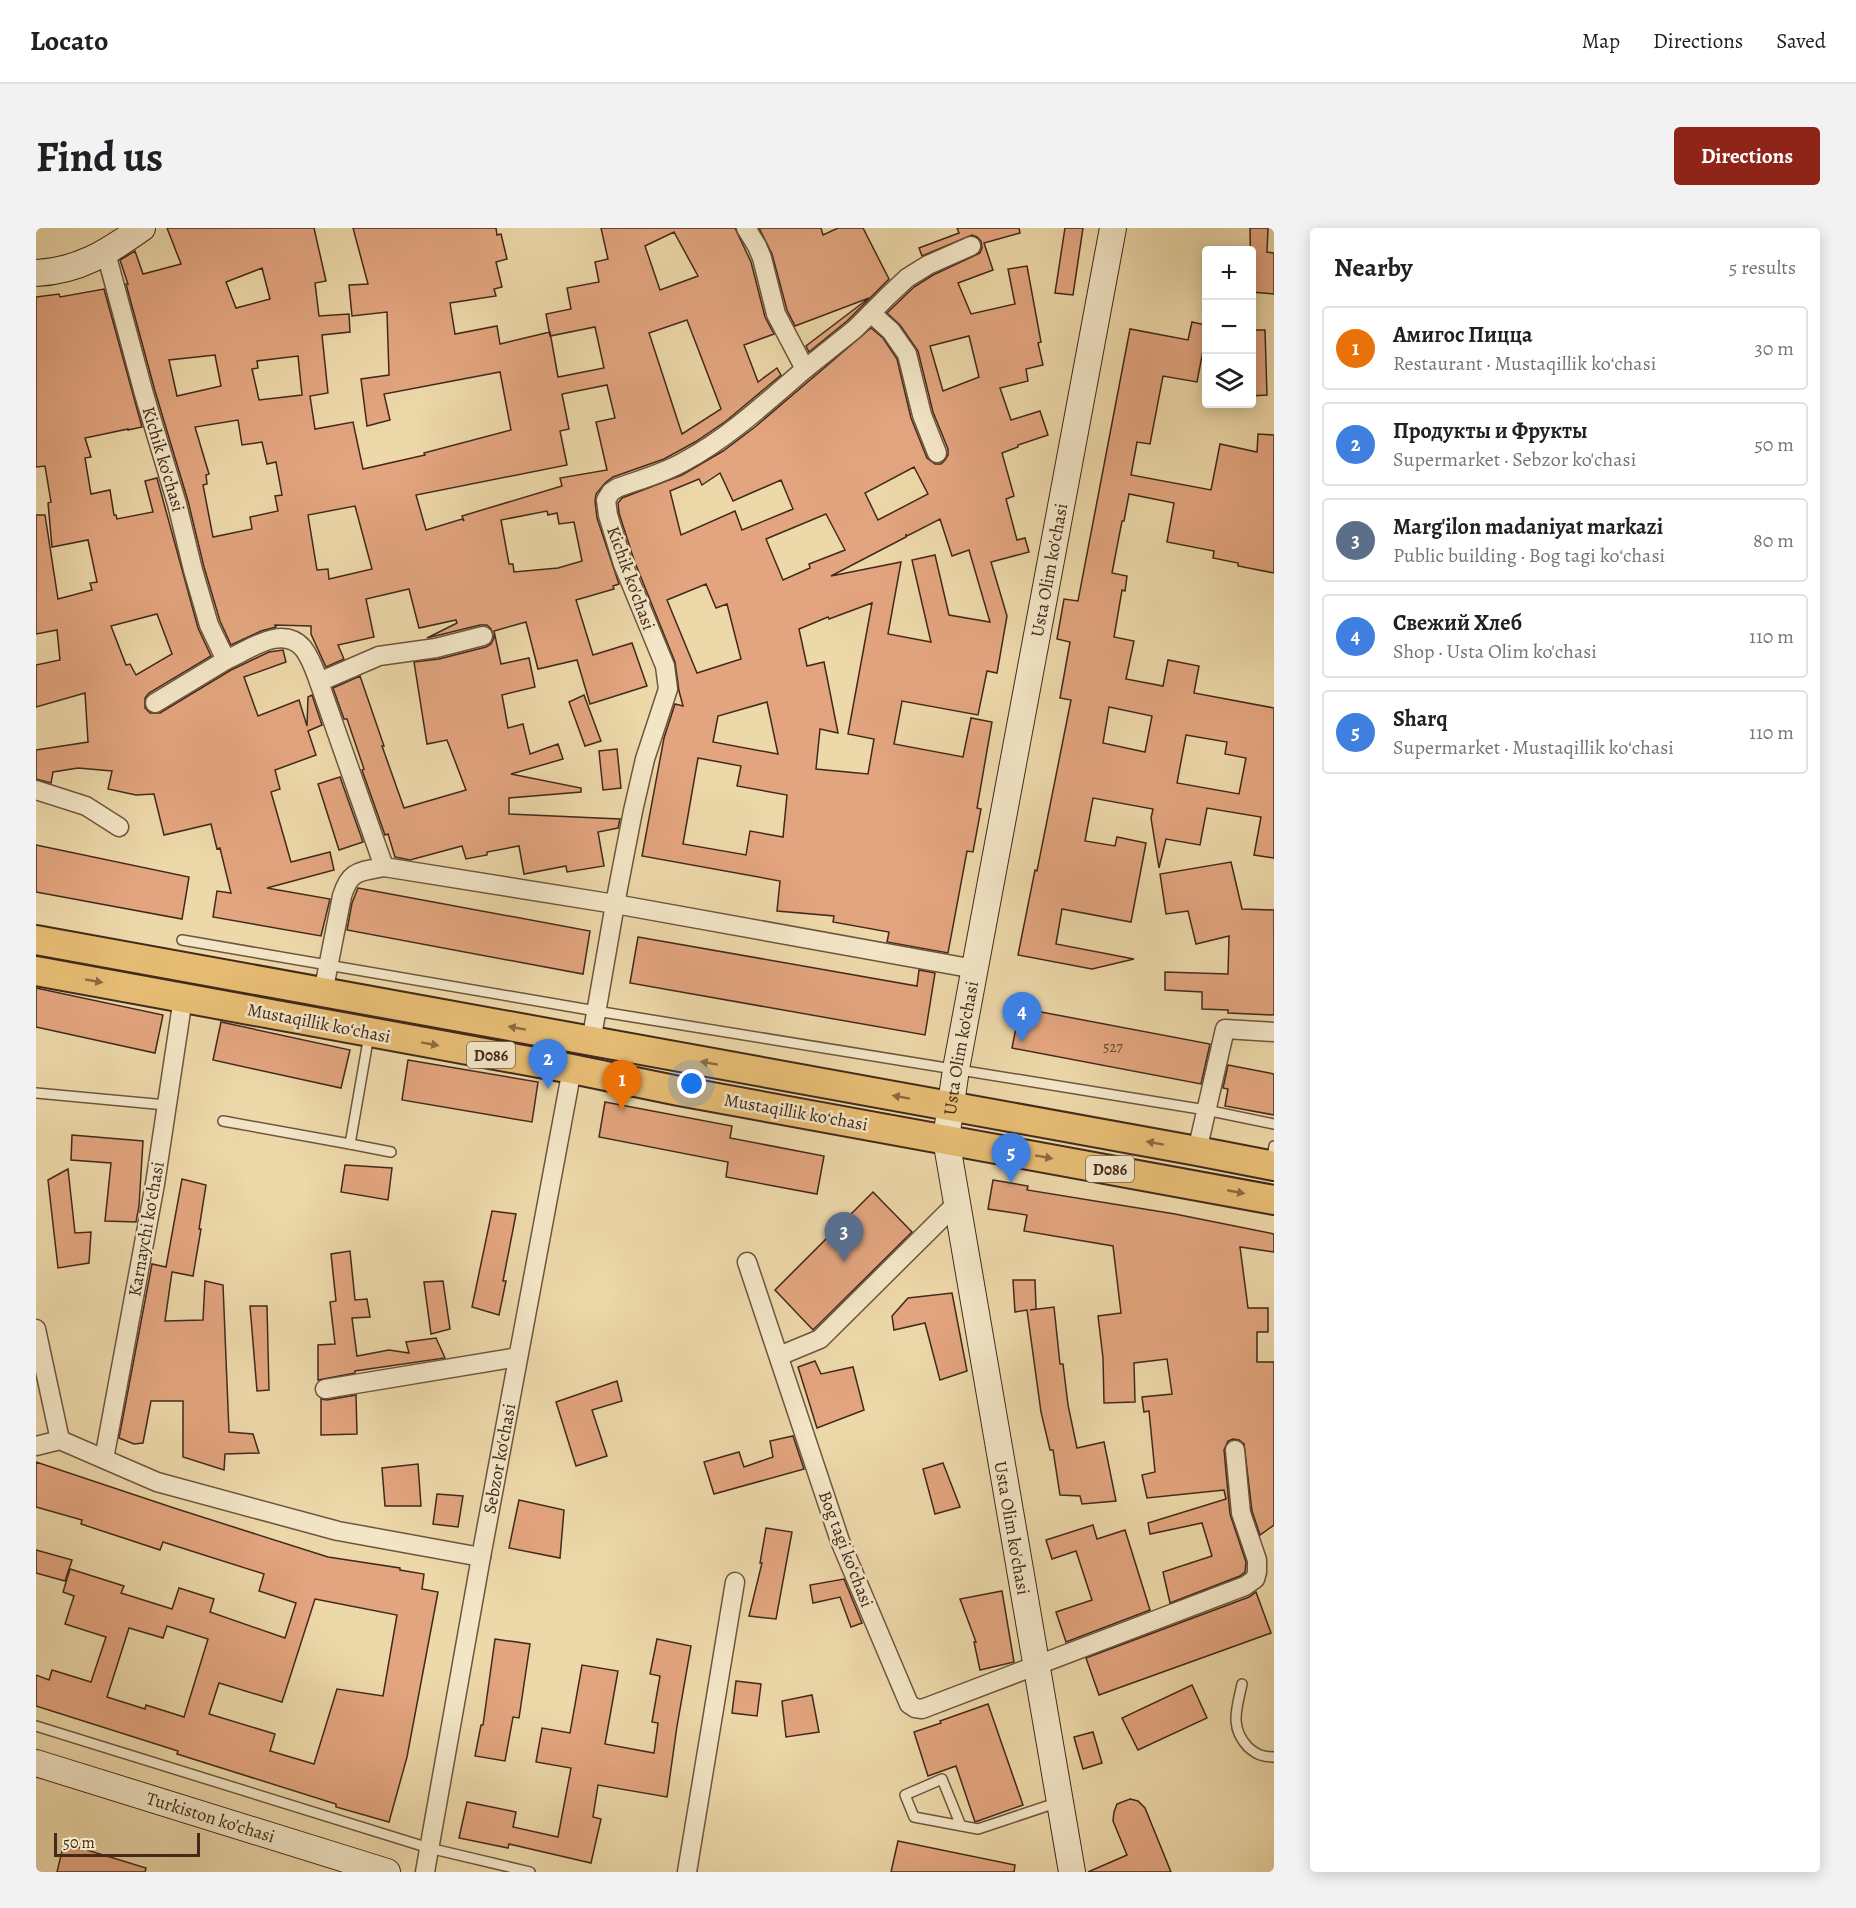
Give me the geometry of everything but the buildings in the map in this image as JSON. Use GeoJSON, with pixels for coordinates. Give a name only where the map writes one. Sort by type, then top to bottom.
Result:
{"type":"FeatureCollection","features":[{"type":"Feature","properties":{"kind":"main road","name":"Mustaqillik koʻchasi"},"geometry":{"type":"LineString","coordinates":[[36,940],[326,979],[591,1042],[1197,1151],[1273,1159]]}},
{"type":"Feature","properties":{"kind":"main road","name":"Mustaqillik koʻchasi"},"geometry":{"type":"LineString","coordinates":[[36,971],[1274,1200]]}},
{"type":"Feature","properties":{"kind":"street"},"geometry":{"type":"LineString","coordinates":[[36,273],[76,267],[106,253],[142,228]]}},
{"type":"Feature","properties":{"kind":"street"},"geometry":{"type":"LineString","coordinates":[[746,228],[758,246],[776,314],[806,369],[855,329],[914,274],[928,265],[971,246]]}},
{"type":"Feature","properties":{"kind":"street","name":"Usta Olim ko'chasi"},"geometry":{"type":"LineString","coordinates":[[1072,1872],[946,1139],[956,1069],[1113,228]]}},
{"type":"Feature","properties":{"kind":"street","name":"Kichik ko'chasi"},"geometry":{"type":"LineString","coordinates":[[106,253],[209,625],[226,660]]}},
{"type":"Feature","properties":{"kind":"street"},"geometry":{"type":"LineString","coordinates":[[871,313],[891,331],[907,354],[922,415],[937,453]]}},
{"type":"Feature","properties":{"kind":"street","name":"Kichik ko'chasi"},"geometry":{"type":"LineString","coordinates":[[591,1042],[633,811],[645,759],[669,689],[665,666],[623,564],[608,515],[606,500],[617,488],[684,462],[755,411],[806,369]]}},
{"type":"Feature","properties":{"kind":"street"},"geometry":{"type":"LineString","coordinates":[[320,682],[379,656],[436,648],[483,636]]}},
{"type":"Feature","properties":{"kind":"street"},"geometry":{"type":"LineString","coordinates":[[155,703],[226,660],[272,639],[284,637],[296,642],[308,655],[320,682],[384,867]]}},
{"type":"Feature","properties":{"kind":"street"},"geometry":{"type":"LineString","coordinates":[[36,790],[86,806],[119,826]]}},
{"type":"Feature","properties":{"kind":"street"},"geometry":{"type":"LineString","coordinates":[[326,979],[342,896],[347,882],[354,874],[384,867],[615,904],[975,969]]}},
{"type":"Feature","properties":{"kind":"street","name":"Karnaychi koʻchasi"},"geometry":{"type":"LineString","coordinates":[[104,1459],[154,1184],[183,998]]}},
{"type":"Feature","properties":{"kind":"street"},"geometry":{"type":"LineString","coordinates":[[1197,1151],[1225,1029],[1274,1032]]}},
{"type":"Feature","properties":{"kind":"street","name":"Sebzor ko'chasi"},"geometry":{"type":"LineString","coordinates":[[425,1872],[572,1069]]}},
{"type":"Feature","properties":{"kind":"street"},"geometry":{"type":"LineString","coordinates":[[779,1356],[820,1339],[957,1204]]}},
{"type":"Feature","properties":{"kind":"street","name":"Bog tagi koʻchasi"},"geometry":{"type":"LineString","coordinates":[[747,1262],[840,1540],[909,1704],[915,1708],[922,1709],[1245,1586],[1255,1580],[1257,1560],[1241,1513],[1235,1450]]}},
{"type":"Feature","properties":{"kind":"street"},"geometry":{"type":"LineString","coordinates":[[36,1329],[60,1440]]}},
{"type":"Feature","properties":{"kind":"street"},"geometry":{"type":"LineString","coordinates":[[325,1389],[518,1357]]}},
{"type":"Feature","properties":{"kind":"street"},"geometry":{"type":"LineString","coordinates":[[36,1446],[60,1440],[157,1482],[338,1531],[481,1557]]}},
{"type":"Feature","properties":{"kind":"street"},"geometry":{"type":"LineString","coordinates":[[687,1872],[735,1582]]}},
{"type":"Feature","properties":{"kind":"street","name":"Turkiston ko’chasi"},"geometry":{"type":"LineString","coordinates":[[36,1763],[387,1872]]}},
{"type":"Feature","properties":{"kind":"lane"},"geometry":{"type":"LineString","coordinates":[[182,940],[326,979],[596,1011],[1206,1110],[1274,1124]]}},
{"type":"Feature","properties":{"kind":"lane"},"geometry":{"type":"LineString","coordinates":[[350,1144],[370,1033]]}},
{"type":"Feature","properties":{"kind":"lane"},"geometry":{"type":"LineString","coordinates":[[36,1093],[166,1105]]}},
{"type":"Feature","properties":{"kind":"lane"},"geometry":{"type":"LineString","coordinates":[[223,1121],[391,1152]]}},
{"type":"Feature","properties":{"kind":"lane"},"geometry":{"type":"LineString","coordinates":[[1242,1684],[1235,1716],[1239,1737],[1254,1752],[1263,1757],[1274,1756]]}},
{"type":"Feature","properties":{"kind":"lane"},"geometry":{"type":"LineString","coordinates":[[36,1726],[429,1848],[530,1872]]}},
{"type":"Feature","properties":{"kind":"lane"},"geometry":{"type":"LineString","coordinates":[[961,1826],[942,1779],[905,1795],[914,1816],[961,1826],[978,1829],[1060,1802]]}},
{"type":"Feature","properties":{"kind":"place","name":"Свежий Хлеб"},"geometry":{"type":"Point","coordinates":[1022,1042]}},
{"type":"Feature","properties":{"kind":"place","name":"Продукты и Фрукты"},"geometry":{"type":"Point","coordinates":[548,1089]}},
{"type":"Feature","properties":{"kind":"place","name":"Амигос Пицца"},"geometry":{"type":"Point","coordinates":[622,1110]}},
{"type":"Feature","properties":{"kind":"place","name":"Sharq"},"geometry":{"type":"Point","coordinates":[1011,1183]}},
{"type":"Feature","properties":{"kind":"place","name":"Marg'ilon madaniyat markazi"},"geometry":{"type":"Point","coordinates":[844,1262]}}]}
